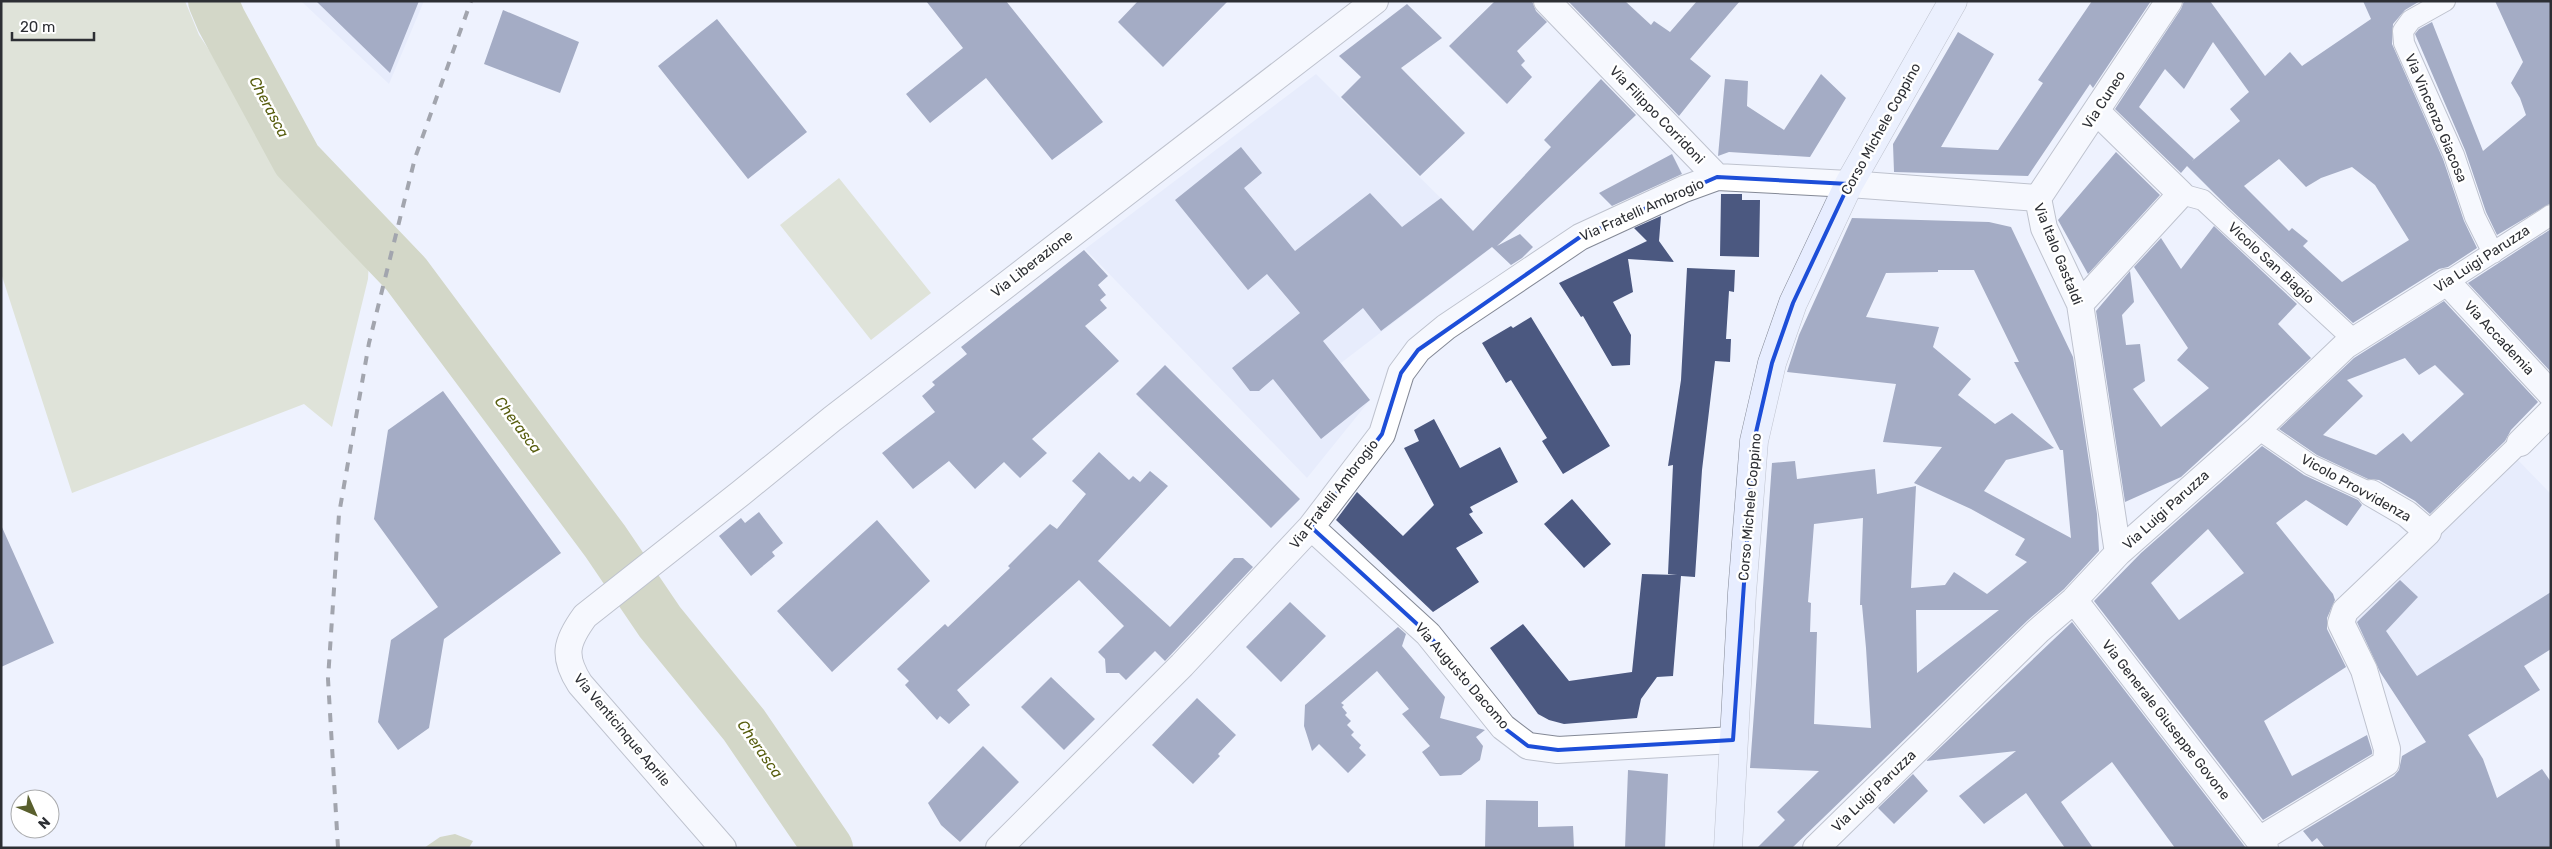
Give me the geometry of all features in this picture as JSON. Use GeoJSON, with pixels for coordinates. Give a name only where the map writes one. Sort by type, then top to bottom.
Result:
{"type":"FeatureCollection","features":[{"type":"Feature","properties":{"kind":"main road","name":"Corso Michele Coppino"},"geometry":{"type":"LineString","coordinates":[[1728,848],[1733,740],[1754,441],[1772,363],[1787,320],[1849,184],[1954,1]]}},
{"type":"Feature","properties":{"kind":"street","name":"Via Liberazione"},"geometry":{"type":"LineString","coordinates":[[692,531],[832,419],[1375,1]]}},
{"type":"Feature","properties":{"kind":"street","name":"Via Filippo Corridoni"},"geometry":{"type":"LineString","coordinates":[[1547,1],[1717,177]]}},
{"type":"Feature","properties":{"kind":"street","name":"Via Cuneo"},"geometry":{"type":"LineString","coordinates":[[2038,198],[2097,112],[2169,1]]}},
{"type":"Feature","properties":{"kind":"street","name":"Via Vincenzo Giacosa"},"geometry":{"type":"LineString","coordinates":[[2445,1],[2412,20],[2403,31],[2404,43],[2454,155],[2475,217],[2493,253]]}},
{"type":"Feature","properties":{"kind":"street","name":"Vicolo San Biagio"},"geometry":{"type":"LineString","coordinates":[[2097,112],[2182,194],[2203,200],[2354,341]]}},
{"type":"Feature","properties":{"kind":"street"},"geometry":{"type":"LineString","coordinates":[[1717,177],[1849,184]]}},
{"type":"Feature","properties":{"kind":"street","name":"Via Fratelli Ambrogio"},"geometry":{"type":"LineString","coordinates":[[1000,848],[1182,665],[1312,527],[1382,434],[1401,373],[1418,350],[1446,327],[1580,237],[1684,188],[1717,177]]}},
{"type":"Feature","properties":{"kind":"street","name":"Via Italo Gastaldi"},"geometry":{"type":"LineString","coordinates":[[1849,184],[2038,198],[2044,228],[2080,304],[2118,553]]}},
{"type":"Feature","properties":{"kind":"street"},"geometry":{"type":"LineString","coordinates":[[2080,304],[2182,194]]}},
{"type":"Feature","properties":{"kind":"street","name":"Via Luigi Paruzza"},"geometry":{"type":"LineString","coordinates":[[1816,848],[2038,631],[2074,600],[2118,553],[2354,341],[2551,216]]}},
{"type":"Feature","properties":{"kind":"street","name":"Via Accademia"},"geometry":{"type":"LineString","coordinates":[[2447,282],[2551,394]]}},
{"type":"Feature","properties":{"kind":"street"},"geometry":{"type":"LineString","coordinates":[[2520,443],[2551,412]]}},
{"type":"Feature","properties":{"kind":"street","name":"Vicolo Provvidenza"},"geometry":{"type":"LineString","coordinates":[[2258,428],[2311,464],[2370,493],[2407,514],[2428,532]]}},
{"type":"Feature","properties":{"kind":"street","name":"Vicolo Provvidenza"},"geometry":{"type":"LineString","coordinates":[[2386,763],[2387,749],[2364,670],[2341,623],[2345,611],[2520,443]]}},
{"type":"Feature","properties":{"kind":"street","name":"Via Augusto Dacomo"},"geometry":{"type":"LineString","coordinates":[[1312,527],[1428,634],[1503,727],[1528,746],[1558,750],[1733,740]]}},
{"type":"Feature","properties":{"kind":"street","name":"Via Venticinque Aprile"},"geometry":{"type":"LineString","coordinates":[[692,531],[585,616],[572,633],[568,653],[569,668],[580,684],[723,848]]}},
{"type":"Feature","properties":{"kind":"street","name":"Via Generale Giuseppe Govone"},"geometry":{"type":"LineString","coordinates":[[2074,600],[2262,844],[2386,763]]}},
{"type":"Feature","properties":{"kind":"highlighted area"},"geometry":{"type":"Polygon","coordinates":[[[1717,177],[1849,184],[1793,303],[1772,363],[1754,441],[1733,740],[1558,750],[1528,746],[1503,727],[1428,634],[1311,527],[1382,434],[1401,373],[1418,350],[1580,237],[1717,177]]]}},
{"type":"Feature","properties":{"kind":"shaded area"},"geometry":{"type":"Polygon","coordinates":[[[1,1],[185,1],[199,35],[240,96],[369,260],[368,279],[332,427],[304,404],[72,493],[1,273],[1,1]]]}},
{"type":"Feature","properties":{"kind":"shaded area"},"geometry":{"type":"Polygon","coordinates":[[[301,1],[424,1],[389,84],[301,1]]]}},
{"type":"Feature","properties":{"kind":"shaded area"},"geometry":{"type":"Polygon","coordinates":[[[1316,74],[1491,248],[1341,363],[1370,400],[1307,478],[1085,249],[1316,74]]]}},
{"type":"Feature","properties":{"kind":"shaded area"},"geometry":{"type":"Polygon","coordinates":[[[839,178],[931,293],[871,340],[780,225],[839,178]]]}},
{"type":"Feature","properties":{"kind":"shaded area"},"geometry":{"type":"Polygon","coordinates":[[[2517,459],[2551,494],[2551,649],[2420,733],[2350,624],[2517,459]]]}},
{"type":"Feature","properties":{"kind":"shaded area"},"geometry":{"type":"Polygon","coordinates":[[[455,834],[473,841],[469,848],[424,848],[440,837],[455,834]]]}},
{"type":"Feature","properties":{"kind":"building"},"geometry":{"type":"Polygon","coordinates":[[[316,1],[419,1],[390,73],[316,1]]]}},
{"type":"Feature","properties":{"kind":"building"},"geometry":{"type":"Polygon","coordinates":[[[926,1],[1006,1],[1103,122],[1052,160],[986,78],[930,123],[906,94],[963,48],[926,1]]]}},
{"type":"Feature","properties":{"kind":"building"},"geometry":{"type":"Polygon","coordinates":[[[1138,1],[1228,1],[1163,67],[1118,22],[1138,1]]]}},
{"type":"Feature","properties":{"kind":"building"},"geometry":{"type":"Polygon","coordinates":[[[1495,1],[1532,1],[1536,11],[1547,22],[1517,51],[1525,61],[1521,65],[1532,77],[1507,104],[1449,46],[1495,1]]]}},
{"type":"Feature","properties":{"kind":"building"},"geometry":{"type":"Polygon","coordinates":[[[1568,1],[1625,1],[1651,25],[1654,21],[1670,32],[1697,1],[1740,1],[1690,59],[1711,76],[1679,116],[1568,1]]]}},
{"type":"Feature","properties":{"kind":"building"},"geometry":{"type":"Polygon","coordinates":[[[2092,1],[2151,1],[2093,88],[2090,84],[2028,176],[1894,172],[1893,144],[1958,32],[1994,54],[1941,147],[1998,150],[2043,83],[2038,80],[2092,1]]]}},
{"type":"Feature","properties":{"kind":"building"},"geometry":{"type":"Polygon","coordinates":[[[2184,1],[2210,1],[2265,76],[2290,52],[2302,66],[2371,19],[2363,1],[2420,1],[2405,10],[2393,24],[2392,44],[2443,159],[2464,221],[2477,248],[2448,267],[2439,269],[2353,323],[2228,207],[2187,166],[2181,173],[2115,109],[2181,9],[2184,1]],[[2213,42],[2184,89],[2165,69],[2139,107],[2194,159],[2192,161],[2240,121],[2230,109],[2249,92],[2213,42]],[[2279,159],[2244,186],[2289,231],[2292,228],[2308,241],[2303,246],[2342,282],[2409,240],[2375,185],[2352,167],[2321,178],[2306,187],[2279,159]]]}},
{"type":"Feature","properties":{"kind":"building"},"geometry":{"type":"Polygon","coordinates":[[[2495,1],[2551,1],[2551,203],[2497,235],[2486,212],[2465,150],[2415,34],[2419,29],[2432,22],[2483,151],[2526,115],[2520,98],[2511,83],[2523,62],[2495,1]]]}},
{"type":"Feature","properties":{"kind":"building"},"geometry":{"type":"Polygon","coordinates":[[[1407,4],[1442,38],[1401,68],[1465,133],[1420,176],[1341,97],[1361,77],[1339,56],[1407,4]]]}},
{"type":"Feature","properties":{"kind":"building"},"geometry":{"type":"Polygon","coordinates":[[[503,10],[579,42],[560,93],[484,64],[503,10]]]}},
{"type":"Feature","properties":{"kind":"building"},"geometry":{"type":"Polygon","coordinates":[[[717,19],[807,132],[748,179],[658,66],[717,19]]]}},
{"type":"Feature","properties":{"kind":"building"},"geometry":{"type":"Polygon","coordinates":[[[1821,74],[1846,98],[1810,157],[1729,152],[1718,156],[1725,79],[1748,81],[1747,106],[1784,130],[1821,74]]]}},
{"type":"Feature","properties":{"kind":"building"},"geometry":{"type":"Polygon","coordinates":[[[1601,79],[1636,115],[1497,246],[1520,234],[1533,247],[1522,258],[1511,265],[1492,247],[1381,331],[1363,308],[1323,341],[1370,400],[1321,439],[1273,379],[1259,391],[1250,391],[1232,368],[1300,313],[1267,274],[1248,290],[1175,200],[1241,147],[1262,173],[1244,188],[1295,251],[1370,193],[1402,227],[1441,198],[1473,231],[1551,147],[1544,140],[1601,79]]]}},
{"type":"Feature","properties":{"kind":"building"},"geometry":{"type":"Polygon","coordinates":[[[2116,152],[2160,195],[2088,274],[2058,220],[2116,152]]]}},
{"type":"Feature","properties":{"kind":"building"},"geometry":{"type":"Polygon","coordinates":[[[1672,154],[1682,174],[1612,206],[1599,193],[1672,154]]]}},
{"type":"Feature","properties":{"kind":"building"},"geometry":{"type":"Polygon","coordinates":[[[1721,194],[1742,194],[1742,200],[1760,200],[1759,257],[1720,256],[1721,194]]]}},
{"type":"Feature","properties":{"kind":"building"},"geometry":{"type":"Polygon","coordinates":[[[1661,216],[1659,241],[1674,262],[1628,259],[1633,292],[1613,302],[1631,335],[1630,365],[1612,366],[1583,316],[1581,317],[1559,283],[1647,241],[1634,228],[1661,216]]]}},
{"type":"Feature","properties":{"kind":"building"},"geometry":{"type":"Polygon","coordinates":[[[1852,218],[1989,222],[2011,227],[2073,357],[2097,514],[2099,551],[2064,589],[2028,620],[1792,848],[1757,848],[1785,820],[1777,812],[1819,771],[1750,768],[1772,463],[1795,461],[1797,479],[1875,469],[1877,494],[1916,486],[1911,588],[1945,585],[1954,572],[1987,594],[2027,562],[2015,555],[2025,539],[1971,509],[1914,483],[1942,447],[1883,442],[1896,384],[1787,372],[1799,335],[1852,218]],[[1938,270],[1938,272],[1886,273],[1866,317],[1939,327],[1933,347],[1971,379],[1958,395],[1995,424],[2012,413],[2054,448],[2006,460],[1984,491],[2071,538],[2063,450],[2060,450],[2014,362],[2019,362],[1974,270],[1938,270]],[[1863,518],[1814,524],[1808,602],[1811,603],[1810,632],[1817,632],[1814,724],[1871,728],[1866,648],[1862,605],[1860,605],[1863,518]],[[1916,610],[1917,673],[1999,610],[1916,610]]]}},
{"type":"Feature","properties":{"kind":"building"},"geometry":{"type":"Polygon","coordinates":[[[2214,226],[2297,304],[2278,324],[2311,358],[2181,477],[2125,502],[2096,311],[2130,271],[2134,302],[2122,315],[2126,345],[2140,344],[2145,381],[2133,389],[2161,427],[2209,388],[2177,360],[2188,348],[2134,267],[2161,238],[2181,269],[2214,226]]]}},
{"type":"Feature","properties":{"kind":"building"},"geometry":{"type":"Polygon","coordinates":[[[2551,229],[2551,372],[2468,283],[2551,229]]]}},
{"type":"Feature","properties":{"kind":"building"},"geometry":{"type":"Polygon","coordinates":[[[1084,250],[1108,276],[1098,285],[1106,295],[1100,300],[1107,308],[1085,326],[1119,361],[1032,439],[1047,453],[1020,478],[1004,462],[975,489],[949,461],[913,489],[882,453],[935,412],[922,396],[935,385],[932,382],[967,354],[961,347],[1084,250]]]}},
{"type":"Feature","properties":{"kind":"building"},"geometry":{"type":"Polygon","coordinates":[[[1687,268],[1735,270],[1734,292],[1729,291],[1726,339],[1731,339],[1730,362],[1715,361],[1702,470],[1695,577],[1681,576],[1673,676],[1657,677],[1641,699],[1637,718],[1564,724],[1549,720],[1538,714],[1490,648],[1523,624],[1569,681],[1632,672],[1642,574],[1677,575],[1668,574],[1673,465],[1668,466],[1681,380],[1687,268]]]}},
{"type":"Feature","properties":{"kind":"building"},"geometry":{"type":"Polygon","coordinates":[[[2444,301],[2538,402],[2511,430],[2505,441],[2430,514],[2415,501],[2379,480],[2368,479],[2317,455],[2279,429],[2354,358],[2444,301]],[[2405,358],[2347,380],[2363,396],[2323,435],[2376,455],[2403,433],[2411,442],[2464,394],[2435,365],[2419,375],[2405,358]]]}},
{"type":"Feature","properties":{"kind":"building"},"geometry":{"type":"Polygon","coordinates":[[[1531,317],[1610,446],[1563,474],[1542,441],[1547,438],[1511,380],[1506,383],[1482,343],[1531,317]]]}},
{"type":"Feature","properties":{"kind":"building"},"geometry":{"type":"Polygon","coordinates":[[[1165,365],[1300,499],[1271,528],[1136,394],[1165,365]]]}},
{"type":"Feature","properties":{"kind":"building"},"geometry":{"type":"Polygon","coordinates":[[[443,391],[561,553],[444,639],[429,728],[398,750],[378,722],[391,640],[438,607],[374,519],[388,430],[443,391]]]}},
{"type":"Feature","properties":{"kind":"building"},"geometry":{"type":"Polygon","coordinates":[[[1434,419],[1460,468],[1500,447],[1518,482],[1470,507],[1473,512],[1469,514],[1483,533],[1456,548],[1479,582],[1433,612],[1336,520],[1357,492],[1403,536],[1434,505],[1404,448],[1419,441],[1414,430],[1434,419]]]}},
{"type":"Feature","properties":{"kind":"building"},"geometry":{"type":"Polygon","coordinates":[[[2262,446],[2304,475],[2358,500],[2362,505],[2347,526],[2306,500],[2276,523],[2333,594],[2335,600],[2327,618],[2327,629],[2346,667],[2264,721],[2292,776],[2367,735],[2372,754],[2263,820],[2094,601],[2141,553],[2262,446]],[[2208,529],[2151,583],[2179,620],[2244,573],[2208,529]]]}},
{"type":"Feature","properties":{"kind":"building"},"geometry":{"type":"Polygon","coordinates":[[[1099,452],[1129,480],[1133,476],[1140,482],[1150,471],[1168,486],[1098,561],[1170,627],[1234,558],[1243,558],[1253,567],[1165,661],[1155,651],[1126,680],[1119,673],[1106,673],[1105,659],[1098,652],[1124,626],[1079,580],[957,690],[970,705],[949,724],[940,716],[937,720],[905,685],[909,681],[897,669],[945,624],[948,627],[1010,568],[1008,566],[1050,524],[1057,529],[1086,494],[1072,481],[1099,452]]]}},
{"type":"Feature","properties":{"kind":"building"},"geometry":{"type":"Polygon","coordinates":[[[1572,499],[1611,544],[1584,568],[1544,524],[1572,499]]]}},
{"type":"Feature","properties":{"kind":"building"},"geometry":{"type":"Polygon","coordinates":[[[759,512],[783,543],[772,552],[775,556],[751,576],[719,536],[741,518],[745,523],[759,512]]]}},
{"type":"Feature","properties":{"kind":"building"},"geometry":{"type":"Polygon","coordinates":[[[877,520],[930,581],[832,672],[777,611],[877,520]]]}},
{"type":"Feature","properties":{"kind":"building"},"geometry":{"type":"Polygon","coordinates":[[[1,525],[54,643],[1,667],[1,525]]]}},
{"type":"Feature","properties":{"kind":"building"},"geometry":{"type":"Polygon","coordinates":[[[2400,580],[2418,597],[2386,631],[2417,676],[2551,592],[2551,649],[2524,666],[2540,690],[2468,735],[2483,759],[2497,798],[2542,769],[2551,782],[2551,848],[2325,848],[2317,838],[2312,842],[2303,831],[2394,776],[2399,770],[2402,756],[2426,742],[2380,672],[2357,622],[2400,580]]]}},
{"type":"Feature","properties":{"kind":"building"},"geometry":{"type":"Polygon","coordinates":[[[1290,602],[1326,636],[1281,682],[1246,647],[1290,602]]]}},
{"type":"Feature","properties":{"kind":"building"},"geometry":{"type":"Polygon","coordinates":[[[2072,622],[2246,848],[2175,848],[2112,762],[2061,802],[2093,848],[2065,848],[2026,793],[1984,824],[1959,796],[2016,751],[1926,761],[2072,622]]]}},
{"type":"Feature","properties":{"kind":"building"},"geometry":{"type":"Polygon","coordinates":[[[1398,627],[1406,634],[1402,646],[1445,697],[1440,718],[1485,730],[1476,737],[1483,746],[1480,760],[1461,775],[1440,776],[1422,752],[1430,746],[1402,714],[1409,709],[1377,671],[1341,703],[1344,705],[1342,707],[1347,713],[1345,715],[1351,721],[1347,725],[1354,732],[1351,735],[1361,745],[1359,748],[1366,755],[1348,773],[1319,744],[1312,751],[1304,726],[1305,705],[1398,627]]]}},
{"type":"Feature","properties":{"kind":"building"},"geometry":{"type":"Polygon","coordinates":[[[1051,677],[1095,719],[1064,750],[1021,707],[1051,677]]]}},
{"type":"Feature","properties":{"kind":"building"},"geometry":{"type":"Polygon","coordinates":[[[1197,698],[1236,735],[1218,754],[1220,756],[1193,784],[1152,745],[1197,698]]]}},
{"type":"Feature","properties":{"kind":"building"},"geometry":{"type":"Polygon","coordinates":[[[983,746],[1019,782],[960,842],[941,825],[928,803],[983,746]]]}},
{"type":"Feature","properties":{"kind":"building"},"geometry":{"type":"Polygon","coordinates":[[[1628,770],[1668,774],[1665,848],[1625,848],[1628,770]]]}},
{"type":"Feature","properties":{"kind":"building"},"geometry":{"type":"Polygon","coordinates":[[[1913,774],[1928,791],[1894,824],[1878,808],[1913,774]]]}},
{"type":"Feature","properties":{"kind":"building"},"geometry":{"type":"Polygon","coordinates":[[[1486,800],[1538,801],[1538,827],[1573,826],[1574,848],[1485,848],[1486,800]]]}},
{"type":"Feature","properties":{"kind":"waterway","name":"Cherasca"},"geometry":{"type":"LineString","coordinates":[[213,1],[221,20],[297,160],[406,274],[605,541],[660,622],[744,725],[828,848]]}},
{"type":"Feature","properties":{"kind":"railway"},"geometry":{"type":"LineString","coordinates":[[338,848],[328,679],[339,514],[369,343],[415,158],[471,1]]}}]}
